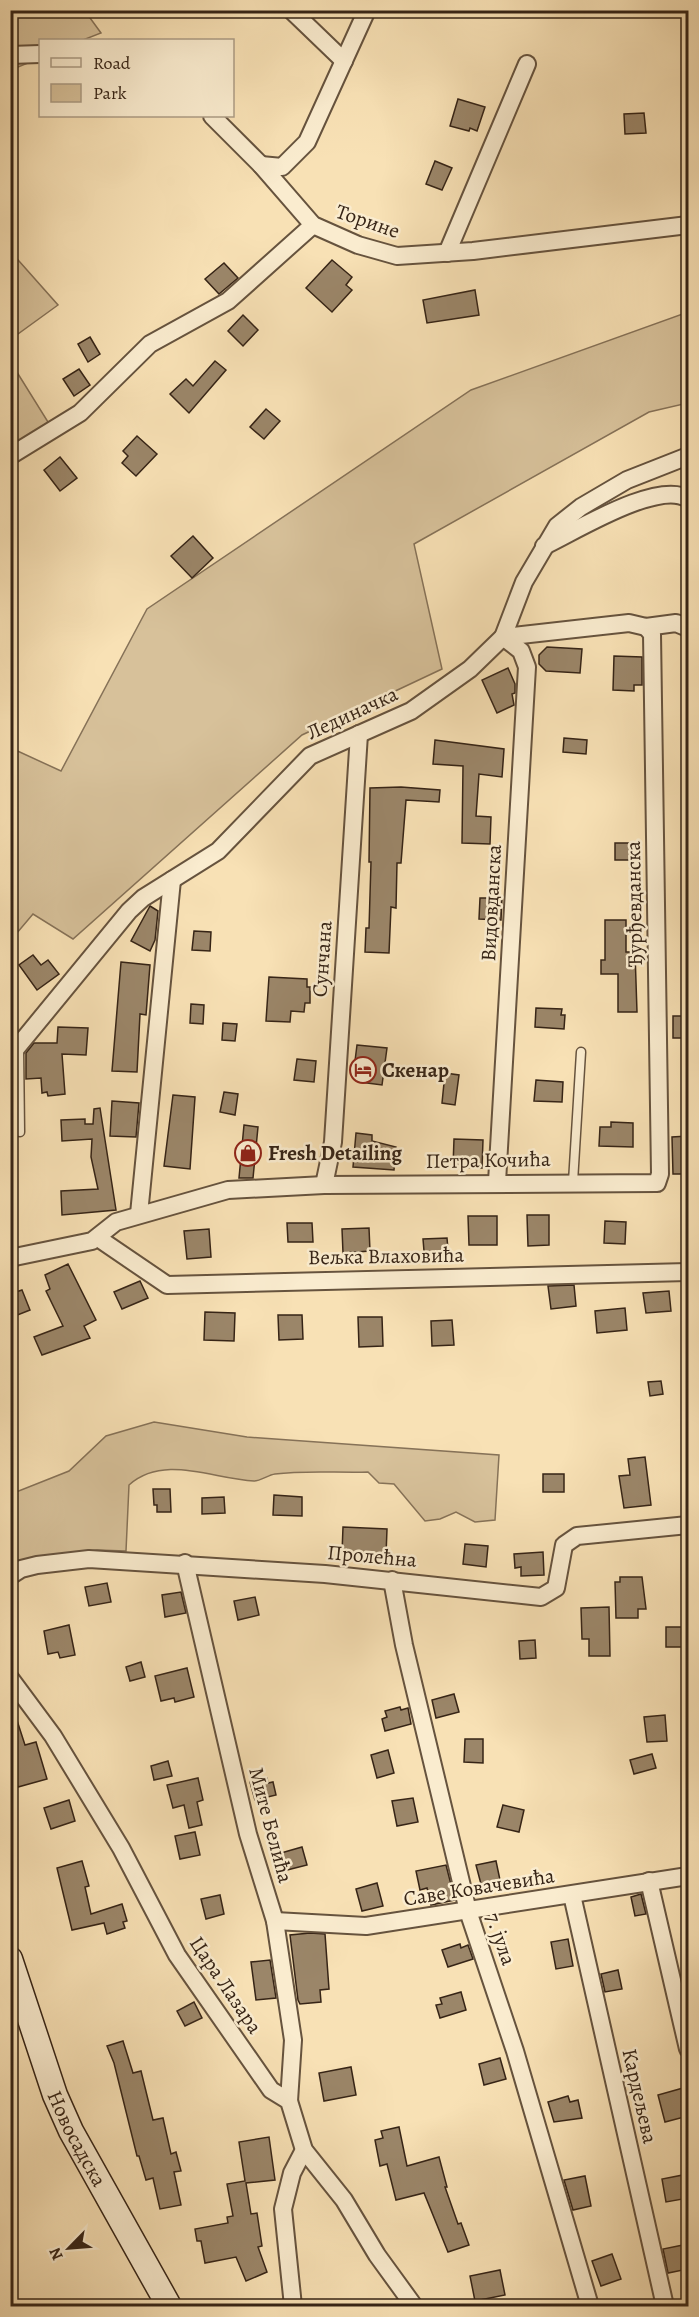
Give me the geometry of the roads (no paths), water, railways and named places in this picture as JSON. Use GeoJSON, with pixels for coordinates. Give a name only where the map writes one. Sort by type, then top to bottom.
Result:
{"type":"FeatureCollection","features":[{"type":"Feature","properties":{"kind":"main road","name":"Новосадска"},"geometry":{"type":"LineString","coordinates":[[10,1959],[16,1994],[71,2131],[169,2307]]}},
{"type":"Feature","properties":{"kind":"street"},"geometry":{"type":"LineString","coordinates":[[291,10],[344,61]]}},
{"type":"Feature","properties":{"kind":"street"},"geometry":{"type":"LineString","coordinates":[[261,165],[282,167],[308,142],[367,10]]}},
{"type":"Feature","properties":{"kind":"street"},"geometry":{"type":"LineString","coordinates":[[10,55],[39,54]]}},
{"type":"Feature","properties":{"kind":"street"},"geometry":{"type":"LineString","coordinates":[[447,253],[527,64]]}},
{"type":"Feature","properties":{"kind":"street","name":"Торине"},"geometry":{"type":"LineString","coordinates":[[213,117],[261,165],[313,225],[358,245],[397,256],[447,253],[688,225]]}},
{"type":"Feature","properties":{"kind":"street"},"geometry":{"type":"LineString","coordinates":[[10,456],[80,412],[150,344],[228,301],[313,225]]}},
{"type":"Feature","properties":{"kind":"street","name":"Лединачка"},"geometry":{"type":"LineString","coordinates":[[15,1050],[129,911],[143,898],[218,851],[310,756],[411,711],[470,669],[503,637],[524,582],[557,526],[581,507],[627,480],[688,456]]}},
{"type":"Feature","properties":{"kind":"street"},"geometry":{"type":"LineString","coordinates":[[543,547],[654,495],[682,495],[688,499]]}},
{"type":"Feature","properties":{"kind":"street"},"geometry":{"type":"LineString","coordinates":[[503,637],[629,623],[646,627],[676,623],[688,628]]}},
{"type":"Feature","properties":{"kind":"street","name":"Ђурђевданска"},"geometry":{"type":"LineString","coordinates":[[646,627],[652,634],[660,1174],[657,1183]]}},
{"type":"Feature","properties":{"kind":"street","name":"Видовданска"},"geometry":{"type":"LineString","coordinates":[[497,1182],[526,667],[521,651],[503,637]]}},
{"type":"Feature","properties":{"kind":"street","name":"Сунчана"},"geometry":{"type":"LineString","coordinates":[[324,1185],[333,1142],[359,734]]}},
{"type":"Feature","properties":{"kind":"street"},"geometry":{"type":"LineString","coordinates":[[140,1214],[172,880]]}},
{"type":"Feature","properties":{"kind":"street","name":"Петра Кочића"},"geometry":{"type":"LineString","coordinates":[[10,1258],[98,1238],[109,1225],[140,1214],[228,1190],[324,1185],[497,1182],[657,1183]]}},
{"type":"Feature","properties":{"kind":"street","name":"Вељка Влаховића"},"geometry":{"type":"LineString","coordinates":[[98,1238],[167,1285],[688,1272]]}},
{"type":"Feature","properties":{"kind":"street","name":"Пролећна"},"geometry":{"type":"LineString","coordinates":[[10,1576],[21,1569],[37,1565],[89,1559],[185,1563],[392,1580],[541,1597],[556,1588],[561,1552],[564,1545],[577,1536],[688,1525]]}},
{"type":"Feature","properties":{"kind":"street","name":"Мите Белића"},"geometry":{"type":"LineString","coordinates":[[185,1563],[248,1834],[275,1921],[293,2040],[289,2101]]}},
{"type":"Feature","properties":{"kind":"street","name":"7. јула"},"geometry":{"type":"LineString","coordinates":[[392,1580],[404,1645],[468,1911],[515,2051],[590,2307]]}},
{"type":"Feature","properties":{"kind":"street","name":"Цара Лазара"},"geometry":{"type":"LineString","coordinates":[[10,1678],[53,1736],[121,1848],[177,1955],[271,2090],[289,2101]]}},
{"type":"Feature","properties":{"kind":"street","name":"Саве Ковачевића"},"geometry":{"type":"LineString","coordinates":[[275,1921],[366,1926],[688,1876]]}},
{"type":"Feature","properties":{"kind":"street"},"geometry":{"type":"LineString","coordinates":[[650,1881],[688,2049]]}},
{"type":"Feature","properties":{"kind":"street","name":"Кардељева"},"geometry":{"type":"LineString","coordinates":[[572,1895],[665,2307]]}},
{"type":"Feature","properties":{"kind":"street"},"geometry":{"type":"LineString","coordinates":[[289,2101],[304,2150],[344,2200],[376,2255],[414,2307]]}},
{"type":"Feature","properties":{"kind":"street"},"geometry":{"type":"LineString","coordinates":[[293,2307],[283,2209],[292,2173],[304,2150]]}},
{"type":"Feature","properties":{"kind":"lane"},"geometry":{"type":"LineString","coordinates":[[15,1050],[20,1132]]}},
{"type":"Feature","properties":{"kind":"lane"},"geometry":{"type":"LineString","coordinates":[[573,1182],[581,1052]]}},
{"type":"Feature","properties":{"kind":"place","name":"Скенар"},"geometry":{"type":"Point","coordinates":[363,1070]}},
{"type":"Feature","properties":{"kind":"place","name":"Fresh Detailing"},"geometry":{"type":"Point","coordinates":[248,1153]}}]}
